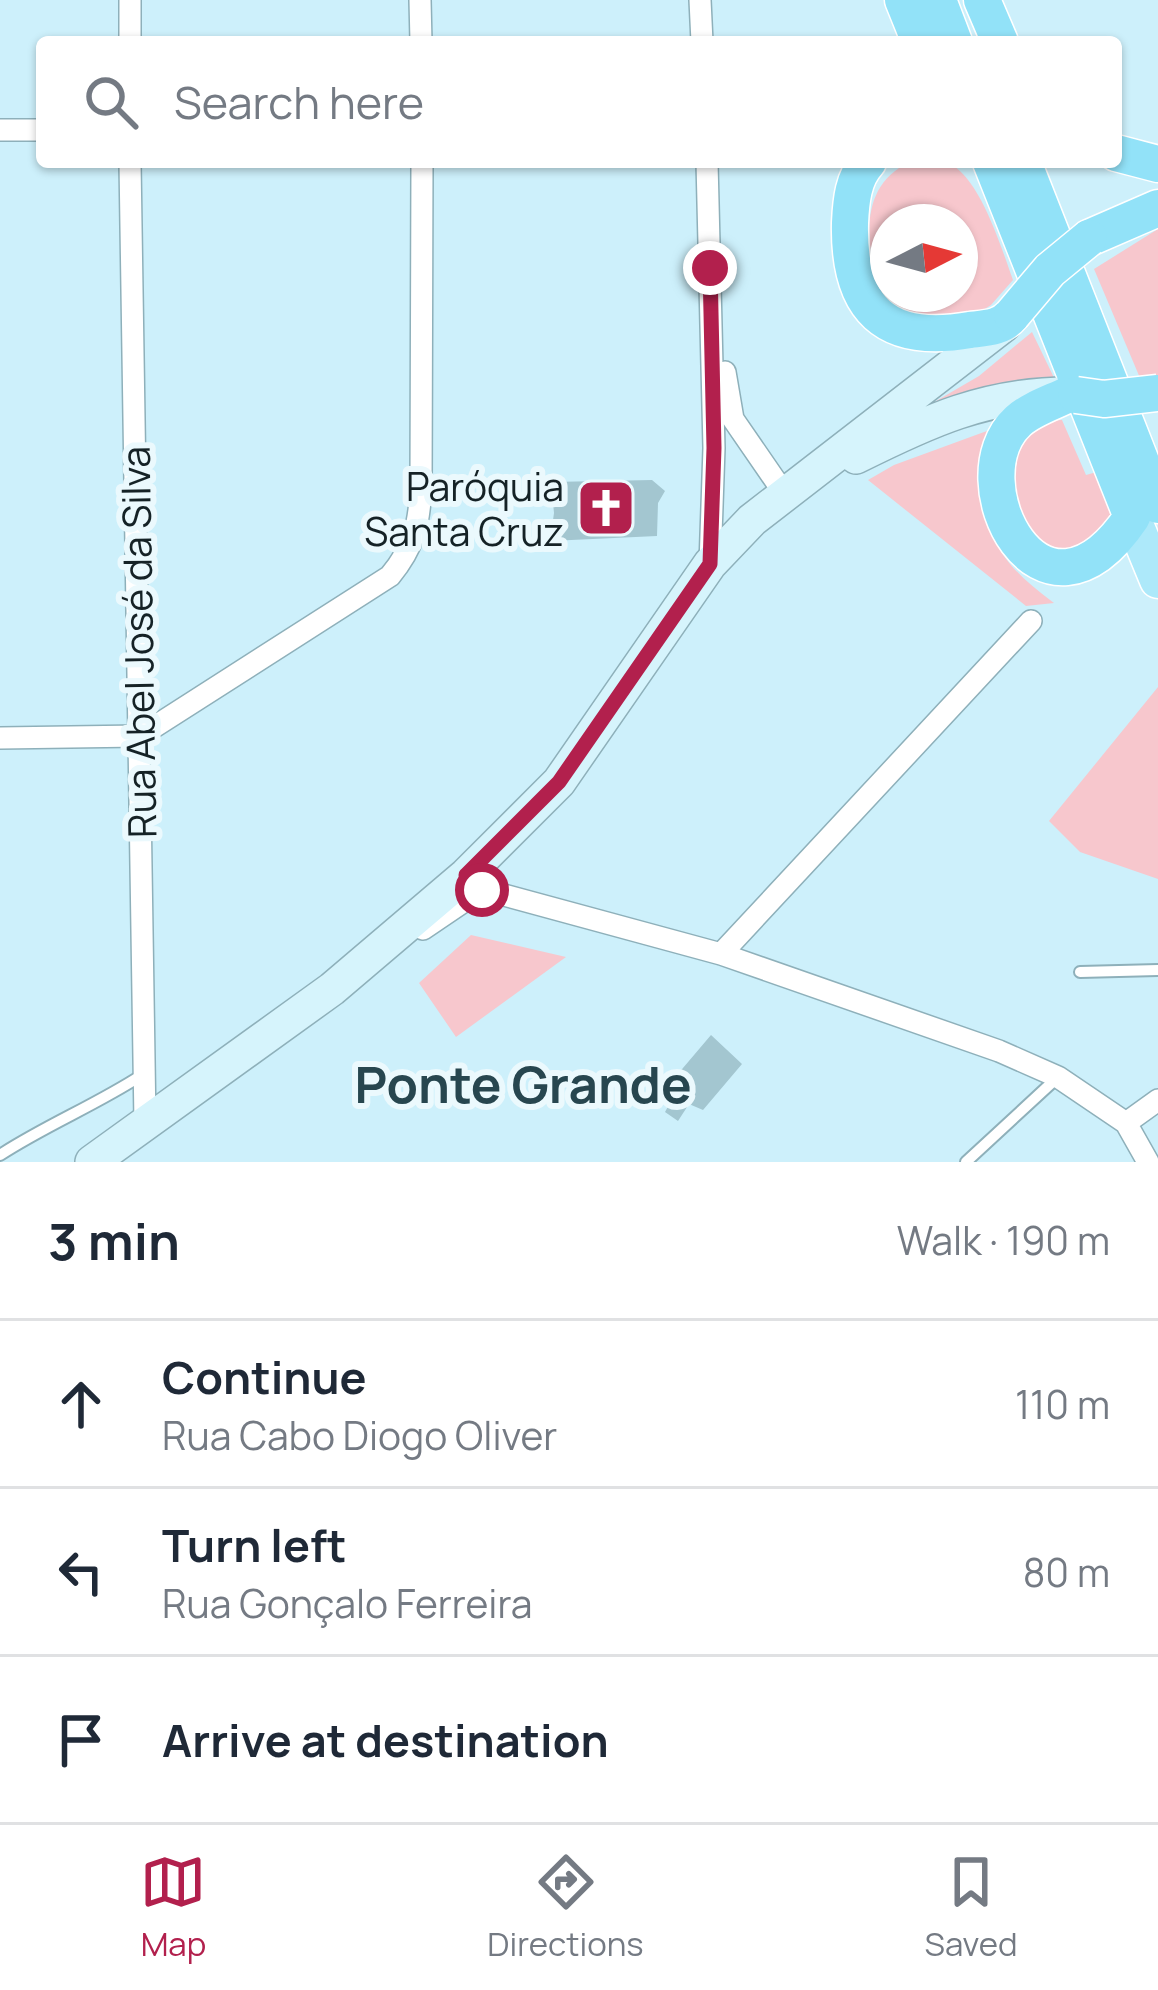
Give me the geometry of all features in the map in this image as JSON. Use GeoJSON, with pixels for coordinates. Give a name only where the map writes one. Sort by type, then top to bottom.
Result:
{"type":"FeatureCollection","features":[{"type":"Feature","properties":{"kind":"highway"},"geometry":{"type":"LineString","coordinates":[[903,0],[918,36]]}},
{"type":"Feature","properties":{"kind":"highway"},"geometry":{"type":"LineString","coordinates":[[938,0],[952,36]]}},
{"type":"Feature","properties":{"kind":"highway"},"geometry":{"type":"LineString","coordinates":[[982,0],[997,36]]}},
{"type":"Feature","properties":{"kind":"highway"},"geometry":{"type":"LineString","coordinates":[[1122,155],[1158,164]]}},
{"type":"Feature","properties":{"kind":"highway"},"geometry":{"type":"LineString","coordinates":[[865,168],[852,195],[850,229],[859,290],[874,313],[914,334],[942,335],[1008,320],[1050,270],[1089,238],[1158,208]]}},
{"type":"Feature","properties":{"kind":"highway"},"geometry":{"type":"LineString","coordinates":[[1000,168],[1145,511],[1098,557],[1067,568],[1031,557],[1003,519],[998,493],[1000,458],[1019,420],[1072,395],[1104,399],[1158,393]]}},
{"type":"Feature","properties":{"kind":"main road"},"geometry":{"type":"LineString","coordinates":[[92,1162],[474,882],[559,782],[710,564],[784,493],[1008,320]]}},
{"type":"Feature","properties":{"kind":"main road"},"geometry":{"type":"LineString","coordinates":[[784,493],[946,415],[1005,397],[1072,395]]}},
{"type":"Feature","properties":{"kind":"main road"},"geometry":{"type":"LineString","coordinates":[[1145,511],[1158,580]]}},
{"type":"Feature","properties":{"kind":"street"},"geometry":{"type":"LineString","coordinates":[[130,0],[130,36]]}},
{"type":"Feature","properties":{"kind":"street"},"geometry":{"type":"LineString","coordinates":[[420,0],[421,36]]}},
{"type":"Feature","properties":{"kind":"street"},"geometry":{"type":"LineString","coordinates":[[700,0],[701,36]]}},
{"type":"Feature","properties":{"kind":"street"},"geometry":{"type":"LineString","coordinates":[[0,130],[36,130]]}},
{"type":"Feature","properties":{"kind":"street","name":"Rua Abel José da Silva"},"geometry":{"type":"LineString","coordinates":[[130,168],[145,1123]]}},
{"type":"Feature","properties":{"kind":"street"},"geometry":{"type":"LineString","coordinates":[[0,738],[140,736],[390,575],[409,552],[419,525],[421,488],[422,168]]}},
{"type":"Feature","properties":{"kind":"street"},"geometry":{"type":"LineString","coordinates":[[707,168],[714,448],[710,564]]}},
{"type":"Feature","properties":{"kind":"street"},"geometry":{"type":"LineString","coordinates":[[710,268],[734,418],[784,493]]}},
{"type":"Feature","properties":{"kind":"street"},"geometry":{"type":"LineString","coordinates":[[721,954],[1030,621]]}},
{"type":"Feature","properties":{"kind":"street"},"geometry":{"type":"LineString","coordinates":[[474,882],[721,954],[998,1051],[1058,1078],[1126,1124],[1148,1162]]}},
{"type":"Feature","properties":{"kind":"street"},"geometry":{"type":"LineString","coordinates":[[1126,1124],[1158,1100]]}},
{"type":"Feature","properties":{"kind":"lane"},"geometry":{"type":"LineString","coordinates":[[1080,972],[1158,970]]}},
{"type":"Feature","properties":{"kind":"lane"},"geometry":{"type":"LineString","coordinates":[[0,1155],[100,1103],[145,1073]]}},
{"type":"Feature","properties":{"kind":"lane"},"geometry":{"type":"LineString","coordinates":[[966,1162],[1058,1078]]}},
{"type":"Feature","properties":{"kind":"shaded area"},"geometry":{"type":"Polygon","coordinates":[[[901,168],[956,168],[980,198],[1013,280],[991,305],[955,328],[909,312],[978,312],[978,204],[872,204],[880,188],[901,168]]]}},
{"type":"Feature","properties":{"kind":"shaded area"},"geometry":{"type":"Polygon","coordinates":[[[1158,229],[1158,376],[1140,378],[1094,269],[1158,229]]]}},
{"type":"Feature","properties":{"kind":"shaded area"},"geometry":{"type":"Polygon","coordinates":[[[1032,332],[1057,384],[876,436],[979,376],[1032,332]]]}},
{"type":"Feature","properties":{"kind":"shaded area"},"geometry":{"type":"Polygon","coordinates":[[[1062,420],[1086,475],[1100,471],[1114,508],[1110,529],[1081,555],[1041,551],[1010,491],[1017,445],[1044,421],[1062,420]]]}},
{"type":"Feature","properties":{"kind":"shaded area"},"geometry":{"type":"Polygon","coordinates":[[[995,428],[988,508],[991,528],[1010,564],[1054,603],[1026,606],[868,480],[894,465],[995,428]]]}},
{"type":"Feature","properties":{"kind":"shaded area"},"geometry":{"type":"Polygon","coordinates":[[[1158,687],[1158,879],[1080,852],[1049,821],[1158,687]]]}},
{"type":"Feature","properties":{"kind":"shaded area"},"geometry":{"type":"Polygon","coordinates":[[[471,935],[566,957],[456,1037],[419,983],[471,935]]]}},
{"type":"Feature","properties":{"kind":"building","name":"Paróquia Santa Cruz"},"geometry":{"type":"Polygon","coordinates":[[[652,480],[665,491],[658,503],[657,536],[550,541],[551,482],[652,480]]]}},
{"type":"Feature","properties":{"kind":"building"},"geometry":{"type":"Polygon","coordinates":[[[711,1035],[742,1064],[703,1110],[689,1104],[678,1121],[665,1112],[675,1094],[666,1088],[711,1035]]]}},
{"type":"Feature","properties":{"kind":"place","name":"Paróquia Santa Cruz"},"geometry":{"type":"Point","coordinates":[606,508]}},
{"type":"Feature","properties":{"kind":"district","name":"Ponte Grande"},"geometry":{"type":"Point","coordinates":[523,1083]}},
{"type":"Feature","properties":{"kind":"route"},"geometry":{"type":"LineString","coordinates":[[482,890],[466,875],[559,782],[710,564],[714,448],[710,268]]}}]}
